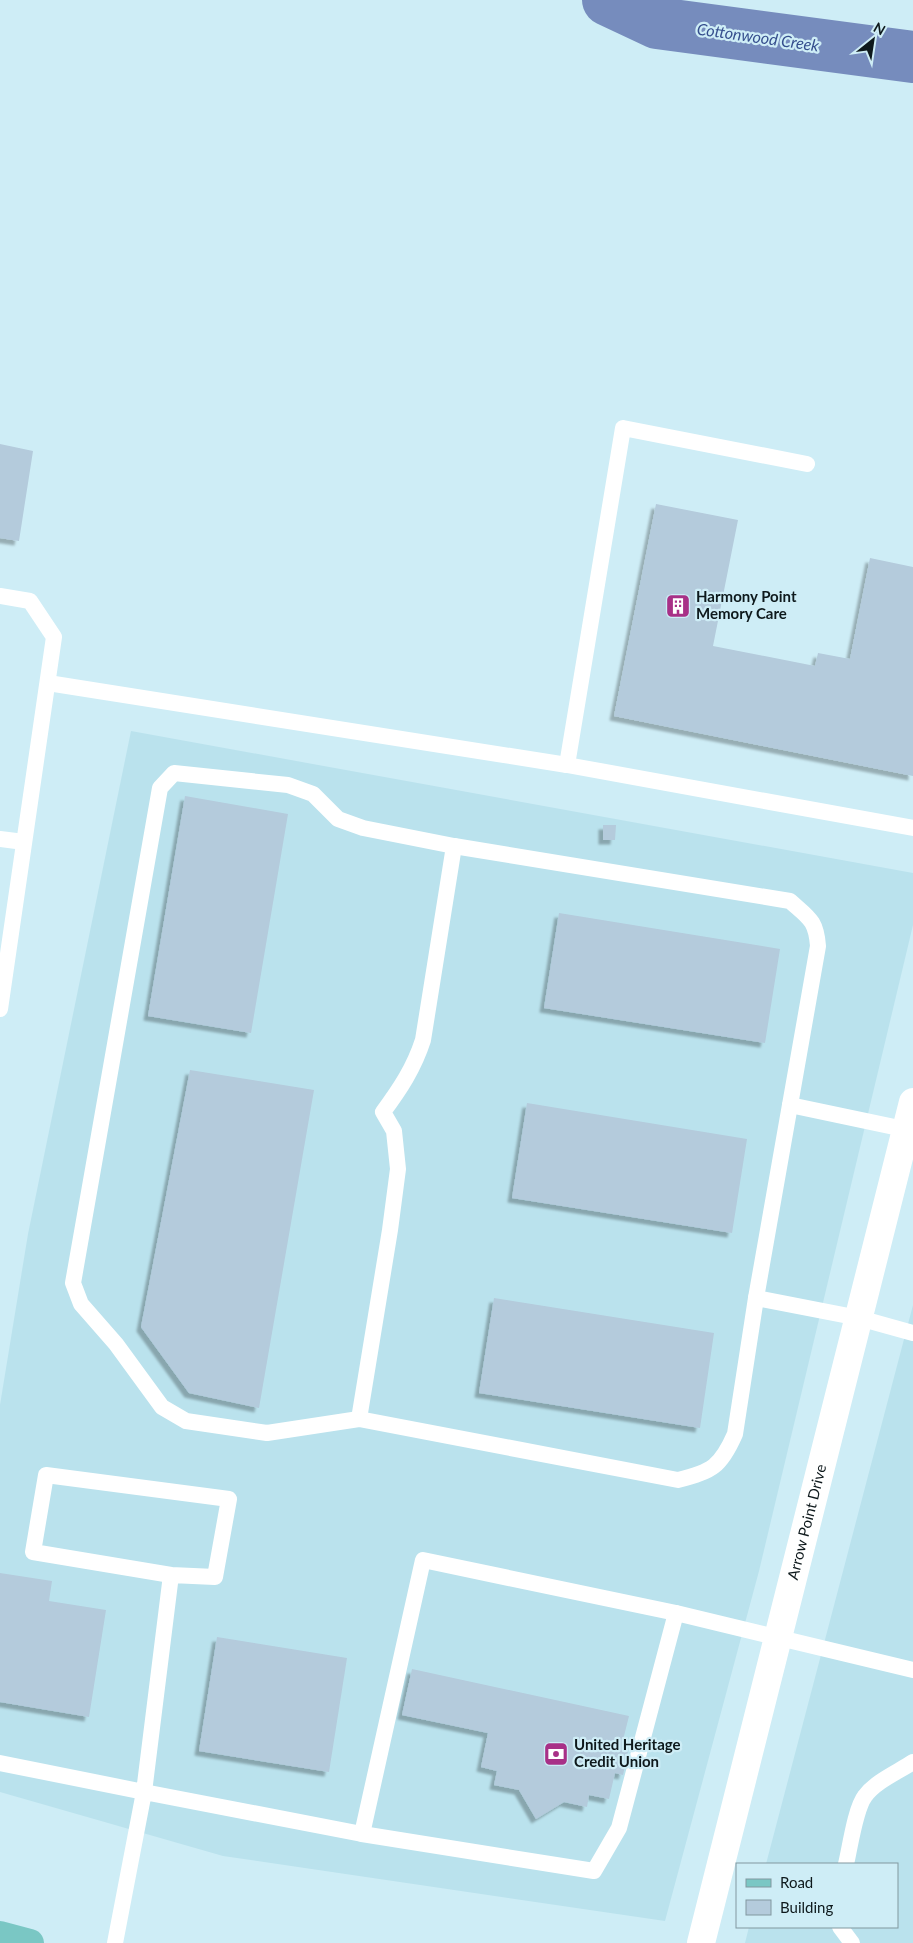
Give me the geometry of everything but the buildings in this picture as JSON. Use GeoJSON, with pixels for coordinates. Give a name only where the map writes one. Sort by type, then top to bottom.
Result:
{"type":"FeatureCollection","features":[{"type":"Feature","properties":{"kind":"main road"},"geometry":{"type":"LineString","coordinates":[[0,1935],[30,1943]]}},
{"type":"Feature","properties":{"kind":"street","name":"Arrow Point Drive"},"geometry":{"type":"LineString","coordinates":[[701,1943],[859,1318],[910,1131],[913,1102]]}},
{"type":"Feature","properties":{"kind":"lane"},"geometry":{"type":"LineString","coordinates":[[567,765],[623,428],[807,464]]}},
{"type":"Feature","properties":{"kind":"lane"},"geometry":{"type":"LineString","coordinates":[[0,596],[30,601],[54,637],[0,1009]]}},
{"type":"Feature","properties":{"kind":"lane"},"geometry":{"type":"LineString","coordinates":[[48,683],[567,765],[913,828]]}},
{"type":"Feature","properties":{"kind":"lane"},"geometry":{"type":"LineString","coordinates":[[174,773],[288,785],[313,794],[338,819],[363,828],[454,846],[790,901],[809,918],[817,929],[818,946],[790,1105],[734,1434],[726,1454],[715,1467],[695,1476],[678,1480],[359,1419],[267,1432],[186,1420],[162,1407],[116,1344],[82,1304],[74,1283],[160,788],[174,773]]}},
{"type":"Feature","properties":{"kind":"lane"},"geometry":{"type":"LineString","coordinates":[[0,839],[24,842]]}},
{"type":"Feature","properties":{"kind":"lane"},"geometry":{"type":"LineString","coordinates":[[359,1419],[398,1169],[394,1131],[383,1112],[403,1086],[415,1064],[423,1040],[454,846]]}},
{"type":"Feature","properties":{"kind":"lane"},"geometry":{"type":"LineString","coordinates":[[790,1105],[910,1131]]}},
{"type":"Feature","properties":{"kind":"lane"},"geometry":{"type":"LineString","coordinates":[[756,1298],[859,1318],[913,1333]]}},
{"type":"Feature","properties":{"kind":"lane"},"geometry":{"type":"LineString","coordinates":[[46,1475],[229,1499],[215,1577],[171,1574],[33,1552],[46,1475]]}},
{"type":"Feature","properties":{"kind":"lane"},"geometry":{"type":"LineString","coordinates":[[362,1834],[423,1560],[676,1613],[913,1670]]}},
{"type":"Feature","properties":{"kind":"lane"},"geometry":{"type":"LineString","coordinates":[[115,1943],[144,1792],[171,1574]]}},
{"type":"Feature","properties":{"kind":"lane"},"geometry":{"type":"LineString","coordinates":[[0,1763],[362,1834],[594,1870],[619,1828],[676,1613]]}},
{"type":"Feature","properties":{"kind":"lane"},"geometry":{"type":"LineString","coordinates":[[846,1863],[861,1804],[865,1796],[913,1762]]}},
{"type":"Feature","properties":{"kind":"lane"},"geometry":{"type":"LineString","coordinates":[[841,1928],[852,1943]]}},
{"type":"Feature","properties":{"kind":"shaded area"},"geometry":{"type":"Polygon","coordinates":[[[131,731],[913,873],[913,925],[759,1571],[665,1921],[223,1856],[0,1792],[0,1405],[28,1234],[131,731]]]}},
{"type":"Feature","properties":{"kind":"shaded area"},"geometry":{"type":"Polygon","coordinates":[[[913,1305],[913,1943],[745,1943],[749,1928],[898,1928],[898,1863],[766,1863],[913,1305]]]}},
{"type":"Feature","properties":{"kind":"waterway","name":"Cottonwood Creek"},"geometry":{"type":"LineString","coordinates":[[608,0],[657,23],[913,57]]}},
{"type":"Feature","properties":{"kind":"place","name":"Harmony Point Memory Care"},"geometry":{"type":"Point","coordinates":[678,606]}},
{"type":"Feature","properties":{"kind":"place","name":"United Heritage Credit Union"},"geometry":{"type":"Point","coordinates":[556,1754]}}]}
